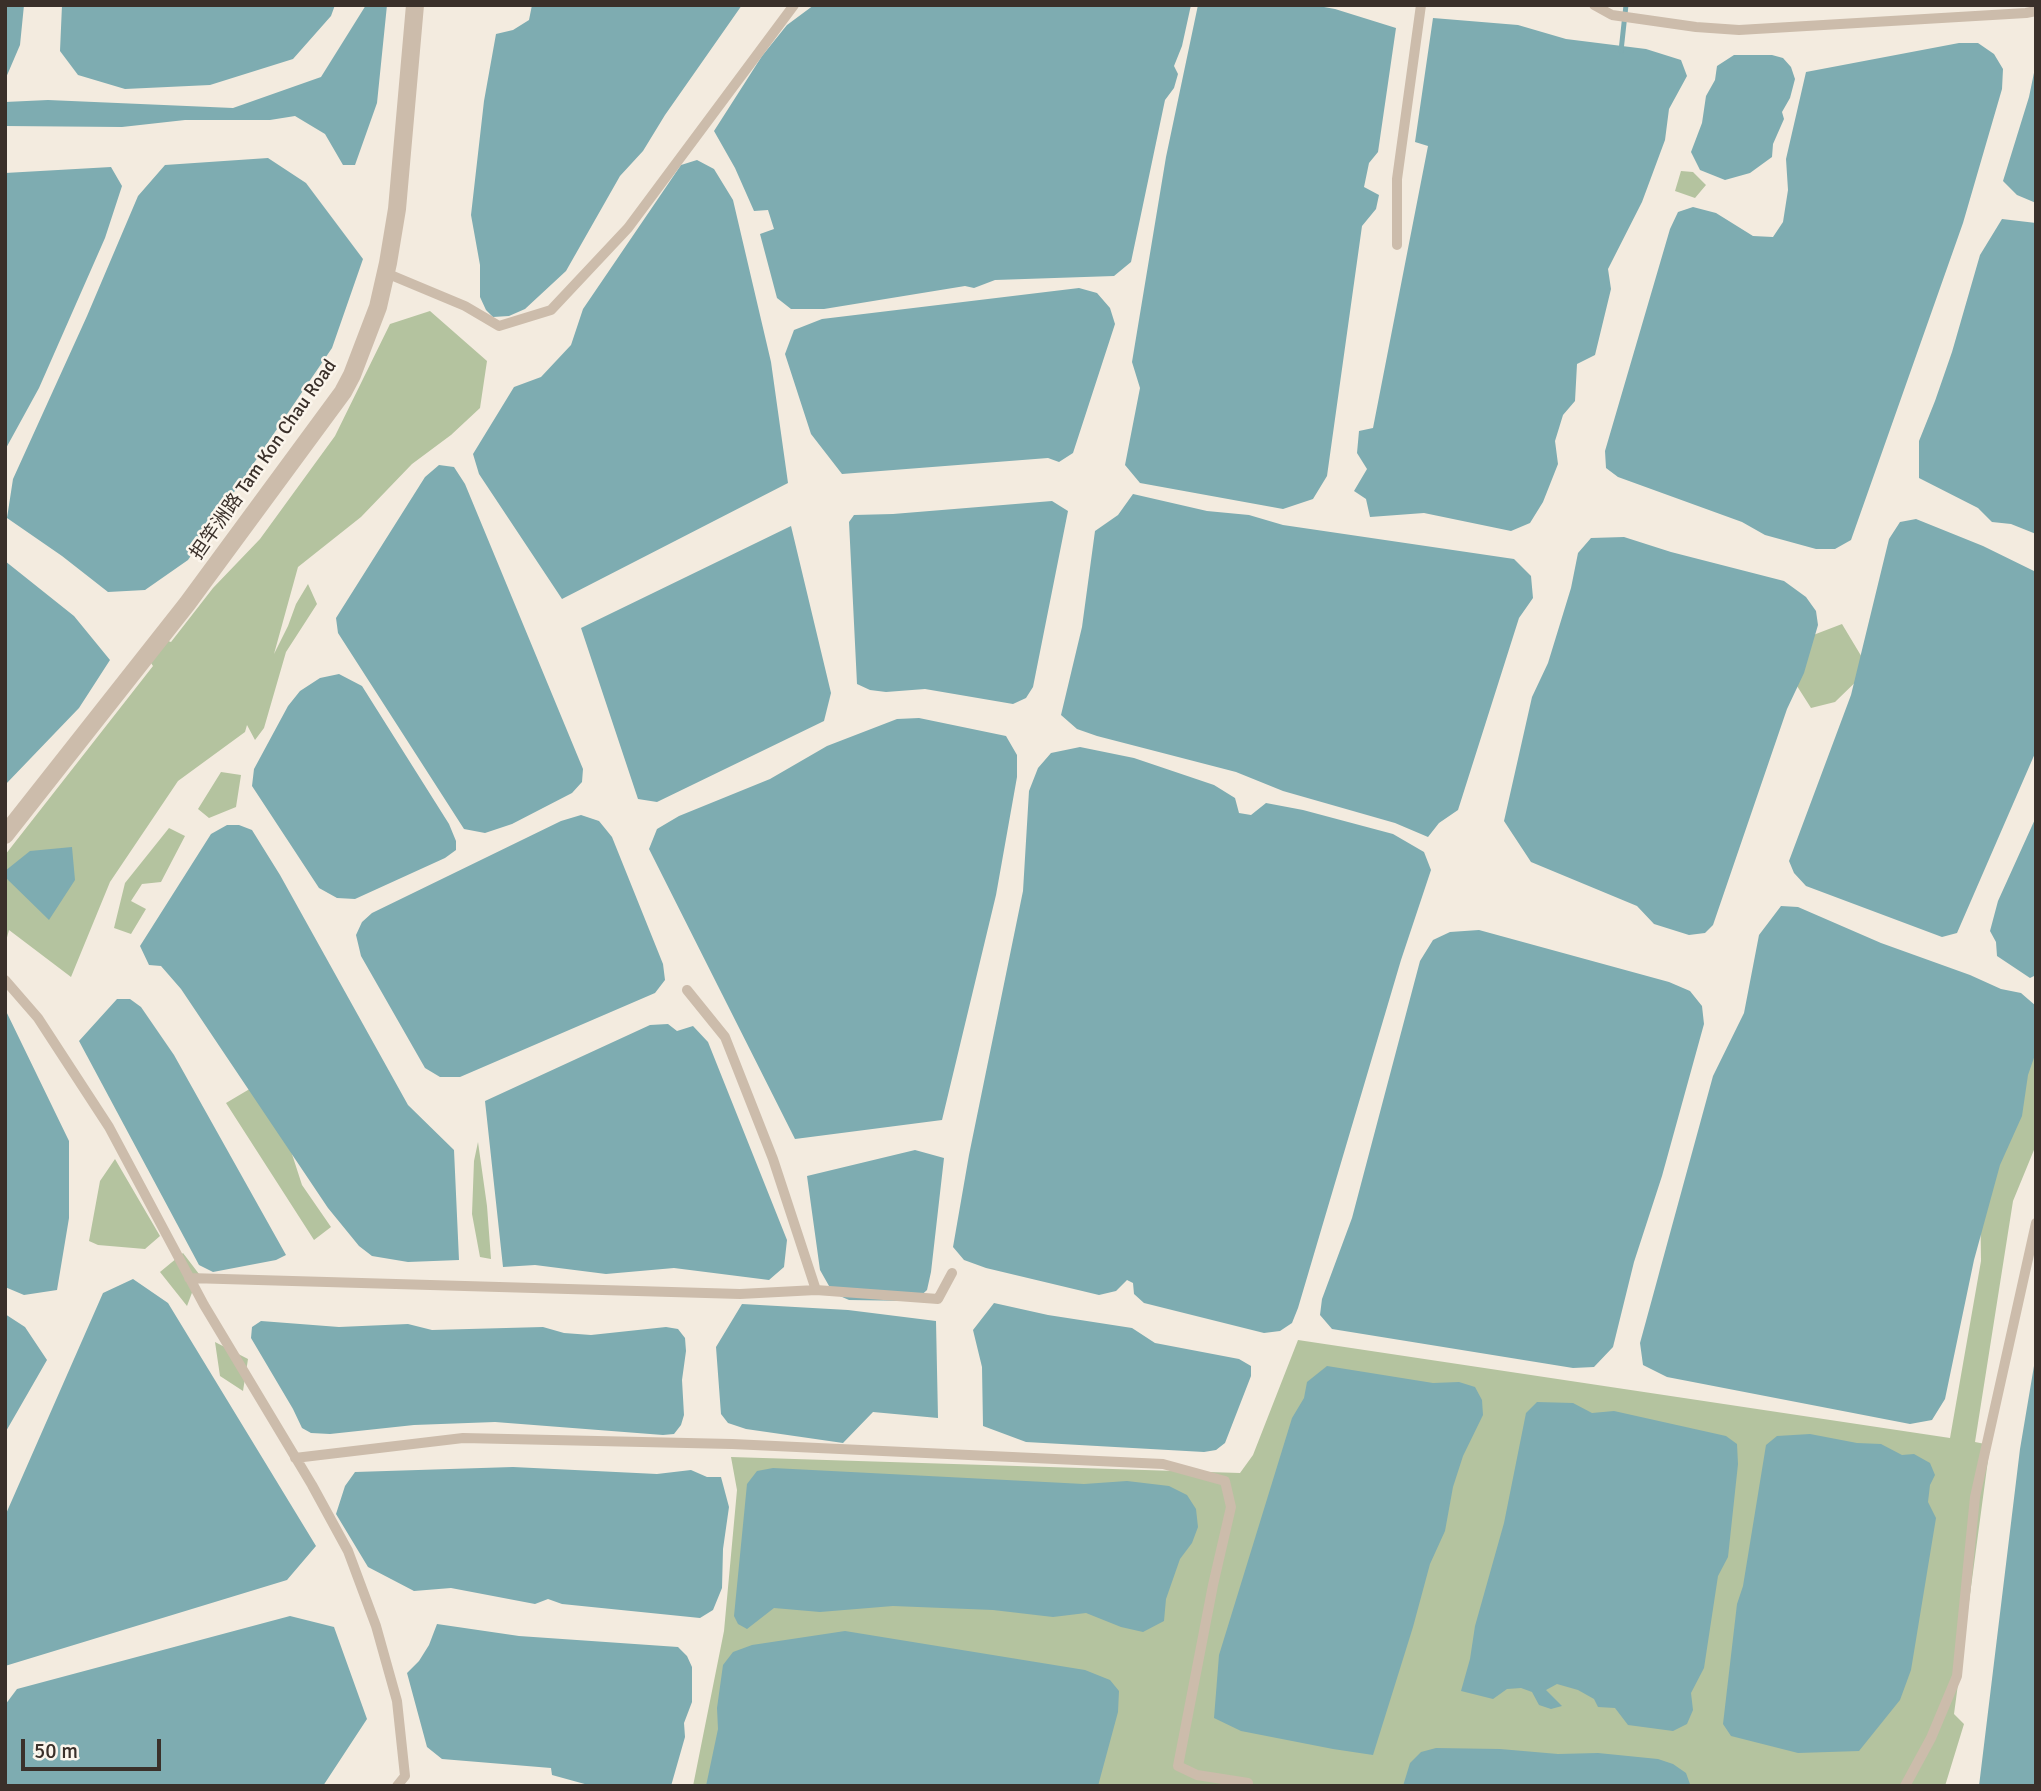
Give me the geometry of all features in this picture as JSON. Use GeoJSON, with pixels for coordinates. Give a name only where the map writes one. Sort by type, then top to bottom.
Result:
{"type":"FeatureCollection","features":[{"type":"Feature","properties":{"kind":"street","name":"担竿洲路 Tam Kon Chau Road"},"geometry":{"type":"LineString","coordinates":[[5,835],[187,604],[343,392],[378,307],[386,272],[397,209],[415,5]]}},
{"type":"Feature","properties":{"kind":"lane"},"geometry":{"type":"LineString","coordinates":[[386,272],[465,306],[499,326],[551,310],[628,228],[794,5]]}},
{"type":"Feature","properties":{"kind":"lane"},"geometry":{"type":"LineString","coordinates":[[1397,245],[1397,179],[1421,5]]}},
{"type":"Feature","properties":{"kind":"lane"},"geometry":{"type":"LineString","coordinates":[[1594,5],[1612,15],[1739,30],[2026,13],[2036,10]]}},
{"type":"Feature","properties":{"kind":"lane"},"geometry":{"type":"LineString","coordinates":[[5,980],[38,1018],[109,1128],[189,1278],[348,1551],[376,1626],[397,1701],[405,1776],[397,1786]]}},
{"type":"Feature","properties":{"kind":"lane"},"geometry":{"type":"LineString","coordinates":[[687,990],[725,1037],[773,1159],[816,1290]]}},
{"type":"Feature","properties":{"kind":"lane"},"geometry":{"type":"LineString","coordinates":[[1905,1786],[1931,1738],[1957,1676],[1975,1497],[2036,1223]]}},
{"type":"Feature","properties":{"kind":"lane"},"geometry":{"type":"LineString","coordinates":[[189,1278],[740,1294],[816,1290],[938,1299],[952,1273]]}},
{"type":"Feature","properties":{"kind":"lane"},"geometry":{"type":"LineString","coordinates":[[295,1458],[463,1437],[705,1443],[1163,1464],[1224,1481],[1231,1507],[1205,1623],[1178,1766],[1197,1775],[1248,1783]]}},
{"type":"Feature","properties":{"kind":"green space"},"geometry":{"type":"Polygon","coordinates":[[[1681,171],[1693,172],[1706,185],[1695,198],[1675,191],[1681,171]]]}},
{"type":"Feature","properties":{"kind":"green space"},"geometry":{"type":"Polygon","coordinates":[[[430,311],[487,361],[480,408],[451,435],[412,464],[361,517],[298,567],[274,654],[308,584],[317,604],[286,652],[264,728],[255,740],[247,725],[245,732],[178,781],[110,882],[71,977],[9,930],[5,945],[5,855],[153,666],[149,660],[165,640],[171,642],[213,588],[260,539],[335,436],[390,324],[430,311]]]}},
{"type":"Feature","properties":{"kind":"green space"},"geometry":{"type":"Polygon","coordinates":[[[1842,624],[1869,669],[1835,702],[1811,708],[1790,675],[1795,642],[1842,624]]]}},
{"type":"Feature","properties":{"kind":"green space"},"geometry":{"type":"Polygon","coordinates":[[[221,772],[241,775],[236,807],[209,818],[198,809],[221,772]]]}},
{"type":"Feature","properties":{"kind":"green space"},"geometry":{"type":"Polygon","coordinates":[[[169,828],[185,836],[161,882],[142,884],[131,901],[146,909],[131,934],[114,928],[125,883],[169,828]]]}},
{"type":"Feature","properties":{"kind":"green space"},"geometry":{"type":"Polygon","coordinates":[[[2036,1001],[2036,1145],[2013,1201],[1975,1442],[1990,1445],[1954,1714],[1964,1724],[1945,1786],[693,1786],[724,1631],[737,1490],[731,1457],[1240,1473],[1253,1455],[1298,1340],[1950,1438],[1981,1261],[1980,1186],[2036,1001]]]}},
{"type":"Feature","properties":{"kind":"green space"},"geometry":{"type":"Polygon","coordinates":[[[253,1087],[291,1151],[302,1185],[331,1227],[314,1240],[226,1103],[253,1087]]]}},
{"type":"Feature","properties":{"kind":"green space"},"geometry":{"type":"Polygon","coordinates":[[[478,1142],[491,1259],[480,1257],[472,1214],[474,1161],[478,1142]]]}},
{"type":"Feature","properties":{"kind":"green space"},"geometry":{"type":"Polygon","coordinates":[[[115,1159],[160,1236],[145,1249],[98,1245],[89,1241],[100,1181],[115,1159]]]}},
{"type":"Feature","properties":{"kind":"green space"},"geometry":{"type":"Polygon","coordinates":[[[183,1253],[199,1274],[187,1306],[160,1272],[183,1253]]]}},
{"type":"Feature","properties":{"kind":"green space"},"geometry":{"type":"Polygon","coordinates":[[[215,1342],[248,1359],[243,1391],[220,1376],[215,1342]]]}},
{"type":"Feature","properties":{"kind":"water"},"geometry":{"type":"Polygon","coordinates":[[[5,5],[24,5],[20,45],[5,80],[5,5]]]}},
{"type":"Feature","properties":{"kind":"water"},"geometry":{"type":"Polygon","coordinates":[[[62,5],[335,5],[331,16],[293,59],[210,85],[125,89],[78,75],[60,51],[62,5]]]}},
{"type":"Feature","properties":{"kind":"water"},"geometry":{"type":"Polygon","coordinates":[[[366,5],[387,5],[377,103],[355,165],[343,165],[325,134],[295,116],[270,120],[185,120],[122,127],[5,126],[5,102],[48,100],[233,108],[321,77],[366,5]]]}},
{"type":"Feature","properties":{"kind":"water"},"geometry":{"type":"Polygon","coordinates":[[[532,5],[742,5],[643,151],[620,176],[566,271],[525,309],[509,316],[493,317],[480,297],[480,265],[471,215],[484,101],[496,34],[513,30],[529,20],[532,5]]]}},
{"type":"Feature","properties":{"kind":"water"},"geometry":{"type":"Polygon","coordinates":[[[814,5],[1191,5],[1182,46],[1174,66],[1178,74],[1174,88],[1165,100],[1131,262],[1114,276],[995,280],[974,288],[965,286],[824,309],[791,309],[777,298],[760,234],[774,229],[768,210],[754,211],[735,168],[714,131],[762,56],[787,25],[814,5]]]}},
{"type":"Feature","properties":{"kind":"water"},"geometry":{"type":"Polygon","coordinates":[[[1198,5],[1313,5],[1396,28],[1378,152],[1369,163],[1364,187],[1379,195],[1376,209],[1362,226],[1327,476],[1313,499],[1283,509],[1140,483],[1125,465],[1140,388],[1132,362],[1166,157],[1198,5]]]}},
{"type":"Feature","properties":{"kind":"water"},"geometry":{"type":"Polygon","coordinates":[[[1433,18],[1518,25],[1566,39],[1646,49],[1681,60],[1687,76],[1669,109],[1665,140],[1642,202],[1608,269],[1611,289],[1595,355],[1577,364],[1575,401],[1563,415],[1555,441],[1558,464],[1543,502],[1530,523],[1511,531],[1424,513],[1370,517],[1366,499],[1354,491],[1367,469],[1357,453],[1359,431],[1373,428],[1428,146],[1415,142],[1433,18]]]}},
{"type":"Feature","properties":{"kind":"water"},"geometry":{"type":"Polygon","coordinates":[[[1959,43],[1978,43],[1994,54],[2003,69],[2002,89],[1963,223],[1851,540],[1835,549],[1816,549],[1765,535],[1742,522],[1618,477],[1606,468],[1605,451],[1670,229],[1678,212],[1693,207],[1716,213],[1753,236],[1773,237],[1783,222],[1788,190],[1786,159],[1806,72],[1959,43]]]}},
{"type":"Feature","properties":{"kind":"water"},"geometry":{"type":"Polygon","coordinates":[[[1734,55],[1772,55],[1783,58],[1791,67],[1795,79],[1790,98],[1782,112],[1784,119],[1773,144],[1772,157],[1750,173],[1725,180],[1700,170],[1691,152],[1702,123],[1706,96],[1715,80],[1717,66],[1734,55]]]}},
{"type":"Feature","properties":{"kind":"water"},"geometry":{"type":"Polygon","coordinates":[[[2036,63],[2036,203],[2017,195],[2003,181],[2029,97],[2036,63]]]}},
{"type":"Feature","properties":{"kind":"water"},"geometry":{"type":"Polygon","coordinates":[[[268,158],[306,183],[363,259],[332,348],[188,560],[145,590],[108,592],[7,518],[13,479],[138,196],[165,165],[268,158]]]}},
{"type":"Feature","properties":{"kind":"water"},"geometry":{"type":"Polygon","coordinates":[[[697,160],[714,169],[733,200],[771,362],[788,483],[562,599],[479,474],[473,454],[514,387],[541,377],[571,345],[583,309],[681,165],[697,160]]]}},
{"type":"Feature","properties":{"kind":"water"},"geometry":{"type":"Polygon","coordinates":[[[111,167],[122,186],[105,238],[39,388],[5,450],[5,173],[111,167]]]}},
{"type":"Feature","properties":{"kind":"water"},"geometry":{"type":"Polygon","coordinates":[[[2002,219],[2036,223],[2036,534],[2011,524],[1992,522],[1978,508],[1919,478],[1919,441],[1952,352],[1980,255],[2002,219]]]}},
{"type":"Feature","properties":{"kind":"water"},"geometry":{"type":"Polygon","coordinates":[[[1079,288],[1097,293],[1110,308],[1115,324],[1073,453],[1059,462],[1048,458],[842,474],[811,434],[785,354],[794,330],[822,319],[1079,288]]]}},
{"type":"Feature","properties":{"kind":"water"},"geometry":{"type":"Polygon","coordinates":[[[439,465],[454,467],[465,484],[583,769],[582,782],[572,793],[512,824],[485,833],[464,829],[338,633],[336,618],[425,477],[439,465]]]}},
{"type":"Feature","properties":{"kind":"water"},"geometry":{"type":"Polygon","coordinates":[[[1133,494],[1207,511],[1249,515],[1283,525],[1514,559],[1531,576],[1533,598],[1519,618],[1458,810],[1439,823],[1428,837],[1395,823],[1283,791],[1236,772],[1097,736],[1077,729],[1061,715],[1082,627],[1095,531],[1118,515],[1133,494]]]}},
{"type":"Feature","properties":{"kind":"water"},"geometry":{"type":"Polygon","coordinates":[[[1052,501],[1068,511],[1033,687],[1026,698],[1013,704],[925,689],[886,692],[870,690],[857,684],[849,522],[854,515],[1052,501]]]}},
{"type":"Feature","properties":{"kind":"water"},"geometry":{"type":"Polygon","coordinates":[[[1916,519],[1983,546],[2036,572],[2036,751],[1957,933],[1942,937],[1806,886],[1794,873],[1789,861],[1851,695],[1889,539],[1900,522],[1916,519]]]}},
{"type":"Feature","properties":{"kind":"water"},"geometry":{"type":"Polygon","coordinates":[[[791,526],[831,693],[824,721],[657,802],[638,799],[581,628],[791,526]]]}},
{"type":"Feature","properties":{"kind":"water"},"geometry":{"type":"Polygon","coordinates":[[[1624,537],[1784,581],[1806,597],[1816,611],[1818,625],[1804,673],[1787,709],[1713,925],[1705,933],[1689,935],[1654,924],[1637,906],[1531,862],[1504,821],[1532,697],[1548,663],[1571,588],[1578,553],[1591,538],[1624,537]]]}},
{"type":"Feature","properties":{"kind":"water"},"geometry":{"type":"Polygon","coordinates":[[[5,561],[74,616],[110,660],[79,708],[5,785],[5,561]]]}},
{"type":"Feature","properties":{"kind":"water"},"geometry":{"type":"Polygon","coordinates":[[[339,674],[362,686],[449,824],[456,841],[456,850],[445,858],[355,899],[337,898],[319,888],[252,786],[254,769],[288,706],[300,691],[320,678],[339,674]]]}},
{"type":"Feature","properties":{"kind":"water"},"geometry":{"type":"Polygon","coordinates":[[[919,718],[1006,736],[1017,755],[1017,777],[996,895],[942,1120],[795,1139],[649,849],[657,829],[679,816],[770,779],[827,746],[897,719],[919,718]]]}},
{"type":"Feature","properties":{"kind":"water"},"geometry":{"type":"Polygon","coordinates":[[[1080,747],[1134,758],[1214,785],[1235,798],[1239,813],[1251,815],[1266,803],[1393,834],[1424,852],[1431,870],[1401,960],[1298,1308],[1292,1323],[1280,1331],[1264,1333],[1144,1303],[1134,1294],[1133,1283],[1127,1280],[1116,1291],[1099,1295],[986,1268],[964,1260],[953,1247],[1023,891],[1029,791],[1038,768],[1051,753],[1080,747]]]}},
{"type":"Feature","properties":{"kind":"water"},"geometry":{"type":"Polygon","coordinates":[[[581,815],[599,821],[612,837],[663,964],[665,980],[655,993],[460,1077],[440,1077],[425,1068],[361,956],[356,935],[362,922],[372,913],[561,821],[581,815]]]}},
{"type":"Feature","properties":{"kind":"water"},"geometry":{"type":"Polygon","coordinates":[[[2036,817],[2036,975],[2030,978],[1997,956],[1996,942],[1990,931],[1998,901],[2036,817]]]}},
{"type":"Feature","properties":{"kind":"water"},"geometry":{"type":"Polygon","coordinates":[[[227,825],[239,825],[252,830],[280,875],[408,1105],[454,1150],[459,1260],[408,1262],[372,1256],[359,1246],[328,1208],[181,989],[161,966],[149,965],[140,946],[211,834],[227,825]]]}},
{"type":"Feature","properties":{"kind":"water"},"geometry":{"type":"Polygon","coordinates":[[[72,847],[75,880],[49,920],[5,877],[5,871],[30,851],[72,847]]]}},
{"type":"Feature","properties":{"kind":"water"},"geometry":{"type":"Polygon","coordinates":[[[1781,906],[1798,907],[1881,943],[2001,989],[2021,993],[2036,1006],[2036,1052],[2028,1075],[2022,1116],[2000,1165],[1974,1260],[1945,1399],[1932,1420],[1910,1424],[1667,1377],[1643,1365],[1640,1343],[1713,1076],[1744,1013],[1759,935],[1781,906]]]}},
{"type":"Feature","properties":{"kind":"water"},"geometry":{"type":"Polygon","coordinates":[[[1479,930],[1669,982],[1690,991],[1702,1006],[1704,1024],[1662,1176],[1634,1262],[1613,1347],[1594,1367],[1573,1368],[1332,1329],[1320,1315],[1322,1299],[1352,1218],[1420,961],[1433,940],[1450,932],[1479,930]]]}},
{"type":"Feature","properties":{"kind":"water"},"geometry":{"type":"Polygon","coordinates":[[[117,999],[130,999],[141,1007],[174,1055],[286,1255],[276,1260],[213,1272],[199,1265],[79,1041],[117,999]]]}},
{"type":"Feature","properties":{"kind":"water"},"geometry":{"type":"Polygon","coordinates":[[[5,1009],[69,1141],[69,1218],[57,1290],[24,1295],[5,1287],[5,1009]]]}},
{"type":"Feature","properties":{"kind":"water"},"geometry":{"type":"Polygon","coordinates":[[[668,1024],[677,1031],[693,1026],[708,1042],[787,1240],[784,1267],[769,1280],[674,1268],[606,1274],[535,1265],[503,1267],[485,1101],[650,1025],[668,1024]]]}},
{"type":"Feature","properties":{"kind":"water"},"geometry":{"type":"Polygon","coordinates":[[[915,1150],[944,1158],[927,1290],[915,1301],[849,1300],[833,1293],[820,1270],[807,1176],[915,1150]]]}},
{"type":"Feature","properties":{"kind":"water"},"geometry":{"type":"Polygon","coordinates":[[[133,1279],[168,1303],[316,1546],[287,1580],[5,1666],[5,1516],[103,1293],[133,1279]]]}},
{"type":"Feature","properties":{"kind":"water"},"geometry":{"type":"Polygon","coordinates":[[[994,1303],[1048,1315],[1132,1328],[1155,1343],[1239,1359],[1251,1366],[1251,1376],[1225,1443],[1216,1450],[1204,1452],[1026,1442],[983,1426],[982,1367],[973,1330],[994,1303]]]}},
{"type":"Feature","properties":{"kind":"water"},"geometry":{"type":"Polygon","coordinates":[[[742,1304],[848,1310],[936,1321],[938,1418],[873,1412],[843,1443],[746,1429],[728,1423],[721,1414],[716,1347],[742,1304]]]}},
{"type":"Feature","properties":{"kind":"water"},"geometry":{"type":"Polygon","coordinates":[[[5,1314],[25,1327],[47,1360],[5,1433],[5,1314]]]}},
{"type":"Feature","properties":{"kind":"water"},"geometry":{"type":"Polygon","coordinates":[[[261,1321],[339,1327],[408,1324],[432,1330],[543,1327],[564,1333],[591,1335],[666,1327],[678,1329],[685,1338],[686,1351],[682,1380],[684,1415],[674,1434],[663,1435],[495,1422],[414,1425],[330,1434],[311,1433],[302,1428],[251,1338],[252,1327],[261,1321]]]}},
{"type":"Feature","properties":{"kind":"water"},"geometry":{"type":"Polygon","coordinates":[[[2036,1354],[2036,1786],[1979,1786],[2020,1449],[2036,1354]]]}},
{"type":"Feature","properties":{"kind":"water"},"geometry":{"type":"Polygon","coordinates":[[[1327,1366],[1433,1383],[1459,1382],[1475,1387],[1482,1400],[1483,1415],[1463,1456],[1453,1487],[1445,1531],[1430,1564],[1373,1755],[1241,1731],[1214,1718],[1219,1655],[1292,1418],[1304,1398],[1307,1382],[1327,1366]]]}},
{"type":"Feature","properties":{"kind":"water"},"geometry":{"type":"Polygon","coordinates":[[[1537,1402],[1573,1403],[1592,1413],[1614,1411],[1726,1436],[1737,1444],[1738,1464],[1728,1557],[1718,1576],[1704,1668],[1691,1693],[1693,1710],[1687,1724],[1673,1731],[1628,1725],[1615,1708],[1598,1707],[1594,1699],[1578,1690],[1557,1684],[1546,1690],[1562,1706],[1551,1709],[1539,1705],[1532,1692],[1521,1688],[1507,1689],[1493,1699],[1461,1691],[1475,1626],[1504,1523],[1526,1413],[1537,1402]]]}},
{"type":"Feature","properties":{"kind":"water"},"geometry":{"type":"Polygon","coordinates":[[[1810,1434],[1857,1443],[1881,1444],[1902,1455],[1914,1454],[1930,1463],[1935,1475],[1930,1485],[1928,1502],[1936,1518],[1911,1670],[1900,1700],[1859,1751],[1798,1753],[1731,1736],[1723,1724],[1737,1604],[1743,1586],[1766,1445],[1777,1436],[1810,1434]]]}},
{"type":"Feature","properties":{"kind":"water"},"geometry":{"type":"Polygon","coordinates":[[[513,1467],[657,1474],[691,1470],[707,1477],[721,1477],[729,1507],[723,1549],[722,1588],[713,1610],[700,1618],[562,1604],[548,1599],[535,1604],[451,1588],[414,1591],[368,1567],[336,1514],[345,1486],[355,1472],[513,1467]]]}},
{"type":"Feature","properties":{"kind":"water"},"geometry":{"type":"Polygon","coordinates":[[[773,1468],[1084,1484],[1127,1481],[1169,1486],[1187,1495],[1196,1509],[1198,1527],[1192,1543],[1180,1559],[1166,1599],[1164,1621],[1143,1632],[1121,1627],[1086,1613],[1053,1617],[993,1610],[893,1606],[820,1612],[774,1608],[747,1629],[738,1624],[734,1616],[747,1484],[757,1471],[773,1468]]]}},
{"type":"Feature","properties":{"kind":"water"},"geometry":{"type":"Polygon","coordinates":[[[290,1616],[334,1627],[367,1719],[323,1786],[5,1786],[5,1705],[17,1689],[290,1616]]]}},
{"type":"Feature","properties":{"kind":"water"},"geometry":{"type":"Polygon","coordinates":[[[437,1624],[519,1636],[678,1647],[687,1656],[692,1667],[692,1702],[684,1723],[685,1737],[671,1786],[592,1786],[552,1775],[551,1768],[442,1759],[427,1747],[407,1673],[429,1645],[437,1624]]]}},
{"type":"Feature","properties":{"kind":"water"},"geometry":{"type":"Polygon","coordinates":[[[845,1631],[1085,1670],[1110,1680],[1119,1691],[1118,1712],[1098,1786],[706,1786],[718,1729],[717,1708],[723,1665],[733,1652],[752,1645],[845,1631]]]}},
{"type":"Feature","properties":{"kind":"water"},"geometry":{"type":"Polygon","coordinates":[[[1436,1748],[1500,1749],[1558,1754],[1598,1753],[1658,1759],[1673,1764],[1686,1773],[1690,1784],[1403,1786],[1410,1763],[1421,1752],[1436,1748]]]}},
{"type":"Feature","properties":{"kind":"waterway"},"geometry":{"type":"LineString","coordinates":[[1621,51],[1626,5]]}}]}
